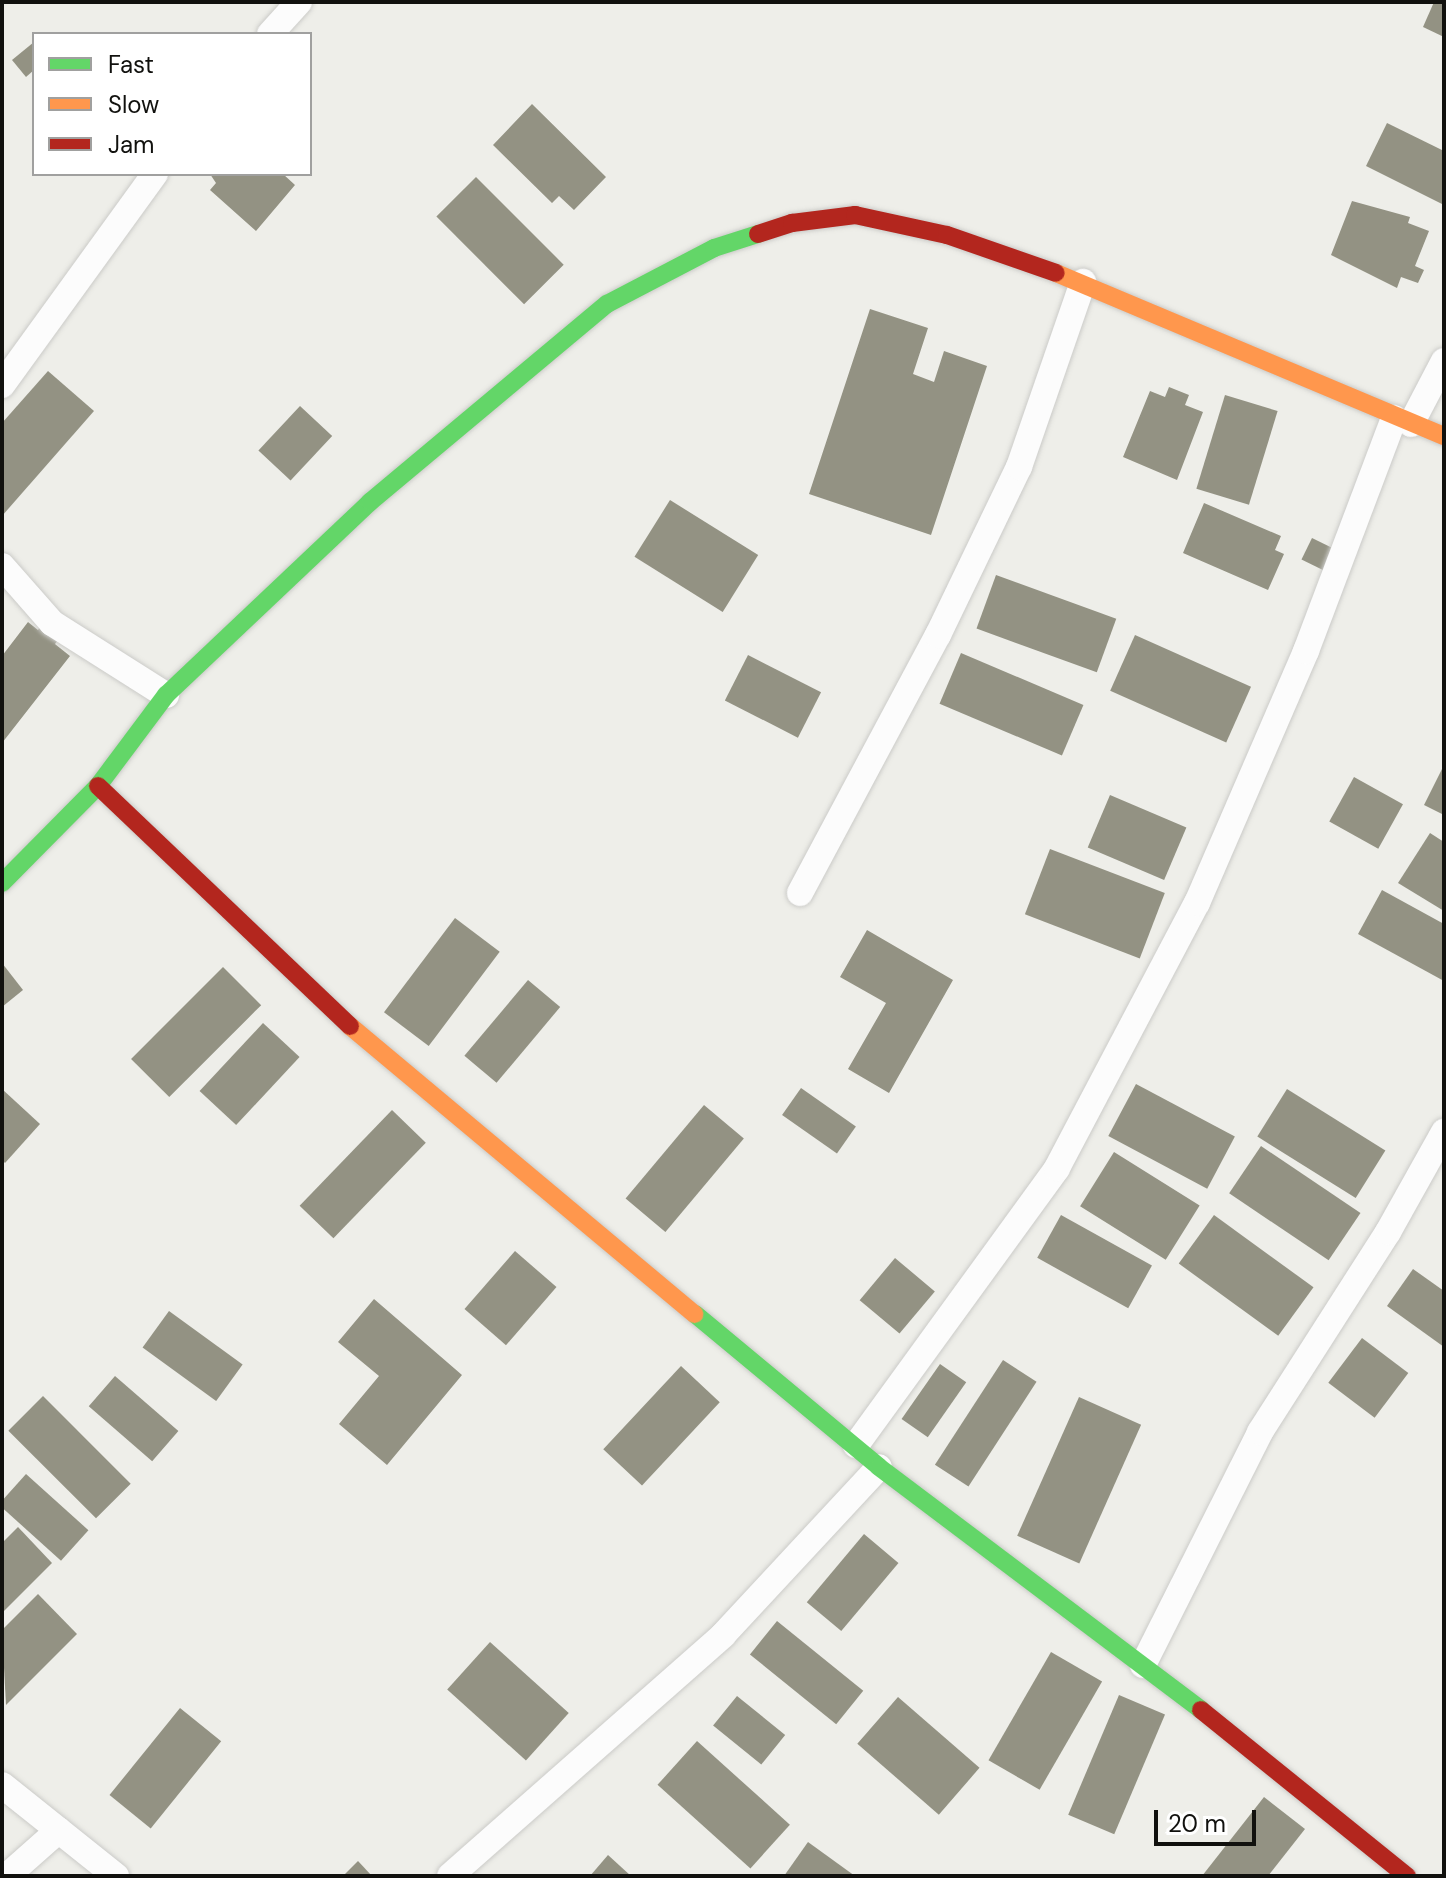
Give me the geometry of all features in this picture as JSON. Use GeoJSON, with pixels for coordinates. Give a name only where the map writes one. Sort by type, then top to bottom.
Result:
{"type":"FeatureCollection","features":[{"type":"Feature","properties":{"kind":"street"},"geometry":{"type":"LineString","coordinates":[[272,32],[299,2]]}},
{"type":"Feature","properties":{"kind":"street"},"geometry":{"type":"LineString","coordinates":[[2,385],[154,176]]}},
{"type":"Feature","properties":{"kind":"street"},"geometry":{"type":"LineString","coordinates":[[2,883],[98,786],[166,695],[370,502],[583,324],[607,304],[692,257],[792,223],[855,215],[947,235],[1083,282],[1402,421],[1444,436]]}},
{"type":"Feature","properties":{"kind":"street"},"geometry":{"type":"LineString","coordinates":[[800,893],[938,635],[1019,467],[1083,282]]}},
{"type":"Feature","properties":{"kind":"street"},"geometry":{"type":"LineString","coordinates":[[856,1445],[1057,1168],[1190,917],[1402,421],[1444,361]]}},
{"type":"Feature","properties":{"kind":"street"},"geometry":{"type":"LineString","coordinates":[[2,566],[52,623],[166,695]]}},
{"type":"Feature","properties":{"kind":"street"},"geometry":{"type":"LineString","coordinates":[[98,786],[366,1041],[879,1467],[1143,1665],[1407,1876]]}},
{"type":"Feature","properties":{"kind":"street"},"geometry":{"type":"LineString","coordinates":[[1143,1665],[1260,1432],[1388,1232],[1444,1132]]}},
{"type":"Feature","properties":{"kind":"street"},"geometry":{"type":"LineString","coordinates":[[450,1876],[723,1635],[879,1467]]}},
{"type":"Feature","properties":{"kind":"street"},"geometry":{"type":"LineString","coordinates":[[2,1785],[116,1876]]}},
{"type":"Feature","properties":{"kind":"street"},"geometry":{"type":"LineString","coordinates":[[7,1876],[59,1830]]}},
{"type":"Feature","properties":{"kind":"building"},"geometry":{"type":"Polygon","coordinates":[[[1434,2],[1444,2],[1444,37],[1423,27],[1434,2]]]}},
{"type":"Feature","properties":{"kind":"building"},"geometry":{"type":"Polygon","coordinates":[[[32,44],[32,72],[26,77],[12,60],[32,44]]]}},
{"type":"Feature","properties":{"kind":"building"},"geometry":{"type":"Polygon","coordinates":[[[532,104],[606,177],[574,210],[559,196],[552,203],[493,145],[532,104]]]}},
{"type":"Feature","properties":{"kind":"building"},"geometry":{"type":"Polygon","coordinates":[[[1387,123],[1444,151],[1444,205],[1366,166],[1387,123]]]}},
{"type":"Feature","properties":{"kind":"building"},"geometry":{"type":"Polygon","coordinates":[[[211,176],[285,176],[295,185],[256,231],[210,190],[216,183],[211,176]]]}},
{"type":"Feature","properties":{"kind":"building"},"geometry":{"type":"Polygon","coordinates":[[[476,177],[564,265],[524,304],[436,217],[476,177]]]}},
{"type":"Feature","properties":{"kind":"building"},"geometry":{"type":"Polygon","coordinates":[[[1352,201],[1410,217],[1408,223],[1429,231],[1415,266],[1424,270],[1418,283],[1401,277],[1397,288],[1331,255],[1352,201]]]}},
{"type":"Feature","properties":{"kind":"building"},"geometry":{"type":"Polygon","coordinates":[[[870,309],[928,328],[913,374],[934,382],[944,351],[987,366],[931,535],[809,494],[870,309]]]}},
{"type":"Feature","properties":{"kind":"building"},"geometry":{"type":"Polygon","coordinates":[[[48,371],[94,411],[2,516],[2,423],[48,371]]]}},
{"type":"Feature","properties":{"kind":"building"},"geometry":{"type":"Polygon","coordinates":[[[1169,387],[1189,395],[1185,405],[1203,412],[1177,480],[1123,457],[1150,391],[1165,397],[1169,387]]]}},
{"type":"Feature","properties":{"kind":"building"},"geometry":{"type":"Polygon","coordinates":[[[1225,395],[1278,411],[1249,505],[1196,489],[1225,395]]]}},
{"type":"Feature","properties":{"kind":"building"},"geometry":{"type":"Polygon","coordinates":[[[300,406],[332,436],[291,481],[258,451],[300,406]]]}},
{"type":"Feature","properties":{"kind":"building"},"geometry":{"type":"Polygon","coordinates":[[[670,500],[758,555],[723,612],[634,557],[670,500]]]}},
{"type":"Feature","properties":{"kind":"building"},"geometry":{"type":"Polygon","coordinates":[[[1204,503],[1281,536],[1275,550],[1284,554],[1268,590],[1183,553],[1204,503]]]}},
{"type":"Feature","properties":{"kind":"building"},"geometry":{"type":"Polygon","coordinates":[[[1312,538],[1334,549],[1324,571],[1301,560],[1312,538]]]}},
{"type":"Feature","properties":{"kind":"building"},"geometry":{"type":"Polygon","coordinates":[[[996,575],[1116,619],[1097,672],[977,629],[996,575]]]}},
{"type":"Feature","properties":{"kind":"building"},"geometry":{"type":"Polygon","coordinates":[[[28,622],[38,630],[43,622],[61,636],[55,644],[70,656],[2,743],[2,656],[28,622]]]}},
{"type":"Feature","properties":{"kind":"building"},"geometry":{"type":"Polygon","coordinates":[[[1135,635],[1251,687],[1226,742],[1110,691],[1135,635]]]}},
{"type":"Feature","properties":{"kind":"building"},"geometry":{"type":"Polygon","coordinates":[[[961,653],[1083,705],[1062,756],[940,704],[961,653]]]}},
{"type":"Feature","properties":{"kind":"building"},"geometry":{"type":"Polygon","coordinates":[[[748,655],[821,692],[798,738],[725,700],[748,655]]]}},
{"type":"Feature","properties":{"kind":"building"},"geometry":{"type":"Polygon","coordinates":[[[1444,765],[1444,815],[1424,805],[1444,765]]]}},
{"type":"Feature","properties":{"kind":"building"},"geometry":{"type":"Polygon","coordinates":[[[1354,777],[1403,804],[1378,849],[1329,822],[1354,777]]]}},
{"type":"Feature","properties":{"kind":"building"},"geometry":{"type":"Polygon","coordinates":[[[1110,795],[1186,827],[1164,880],[1088,847],[1110,795]]]}},
{"type":"Feature","properties":{"kind":"building"},"geometry":{"type":"Polygon","coordinates":[[[1430,833],[1444,842],[1444,911],[1398,883],[1430,833]]]}},
{"type":"Feature","properties":{"kind":"building"},"geometry":{"type":"Polygon","coordinates":[[[1050,849],[1165,893],[1140,958],[1025,914],[1050,849]]]}},
{"type":"Feature","properties":{"kind":"building"},"geometry":{"type":"Polygon","coordinates":[[[1382,890],[1444,924],[1444,981],[1358,934],[1382,890]]]}},
{"type":"Feature","properties":{"kind":"building"},"geometry":{"type":"Polygon","coordinates":[[[455,918],[500,952],[429,1046],[384,1012],[455,918]]]}},
{"type":"Feature","properties":{"kind":"building"},"geometry":{"type":"Polygon","coordinates":[[[867,930],[953,980],[889,1093],[848,1069],[886,1003],[840,977],[867,930]]]}},
{"type":"Feature","properties":{"kind":"building"},"geometry":{"type":"Polygon","coordinates":[[[2,963],[23,990],[2,1007],[2,963]]]}},
{"type":"Feature","properties":{"kind":"building"},"geometry":{"type":"Polygon","coordinates":[[[223,967],[261,1005],[169,1097],[131,1059],[223,967]]]}},
{"type":"Feature","properties":{"kind":"building"},"geometry":{"type":"Polygon","coordinates":[[[528,980],[560,1007],[497,1083],[464,1056],[528,980]]]}},
{"type":"Feature","properties":{"kind":"building"},"geometry":{"type":"Polygon","coordinates":[[[263,1023],[300,1057],[236,1125],[200,1091],[263,1023]]]}},
{"type":"Feature","properties":{"kind":"building"},"geometry":{"type":"Polygon","coordinates":[[[1136,1084],[1235,1137],[1207,1189],[1108,1136],[1136,1084]]]}},
{"type":"Feature","properties":{"kind":"building"},"geometry":{"type":"Polygon","coordinates":[[[801,1088],[856,1126],[837,1153],[782,1115],[801,1088]]]}},
{"type":"Feature","properties":{"kind":"building"},"geometry":{"type":"Polygon","coordinates":[[[2,1089],[40,1124],[5,1163],[2,1160],[2,1089]]]}},
{"type":"Feature","properties":{"kind":"building"},"geometry":{"type":"Polygon","coordinates":[[[1287,1089],[1385,1150],[1356,1198],[1257,1136],[1287,1089]]]}},
{"type":"Feature","properties":{"kind":"building"},"geometry":{"type":"Polygon","coordinates":[[[704,1105],[744,1138],[665,1232],[626,1198],[704,1105]]]}},
{"type":"Feature","properties":{"kind":"building"},"geometry":{"type":"Polygon","coordinates":[[[392,1110],[426,1143],[333,1238],[300,1206],[392,1110]]]}},
{"type":"Feature","properties":{"kind":"building"},"geometry":{"type":"Polygon","coordinates":[[[1261,1146],[1360,1213],[1329,1260],[1229,1193],[1261,1146]]]}},
{"type":"Feature","properties":{"kind":"building"},"geometry":{"type":"Polygon","coordinates":[[[1114,1152],[1200,1206],[1166,1260],[1080,1206],[1114,1152]]]}},
{"type":"Feature","properties":{"kind":"building"},"geometry":{"type":"Polygon","coordinates":[[[1061,1215],[1152,1265],[1128,1308],[1037,1258],[1061,1215]]]}},
{"type":"Feature","properties":{"kind":"building"},"geometry":{"type":"Polygon","coordinates":[[[1214,1215],[1314,1287],[1278,1336],[1179,1264],[1214,1215]]]}},
{"type":"Feature","properties":{"kind":"building"},"geometry":{"type":"Polygon","coordinates":[[[515,1251],[557,1287],[506,1345],[464,1309],[515,1251]]]}},
{"type":"Feature","properties":{"kind":"building"},"geometry":{"type":"Polygon","coordinates":[[[895,1258],[935,1291],[899,1334],[860,1300],[895,1258]]]}},
{"type":"Feature","properties":{"kind":"building"},"geometry":{"type":"Polygon","coordinates":[[[1413,1269],[1444,1291],[1444,1347],[1387,1306],[1413,1269]]]}},
{"type":"Feature","properties":{"kind":"building"},"geometry":{"type":"Polygon","coordinates":[[[374,1299],[462,1375],[387,1465],[339,1424],[379,1376],[338,1342],[374,1299]]]}},
{"type":"Feature","properties":{"kind":"building"},"geometry":{"type":"Polygon","coordinates":[[[169,1311],[243,1364],[216,1401],[143,1347],[169,1311]]]}},
{"type":"Feature","properties":{"kind":"building"},"geometry":{"type":"Polygon","coordinates":[[[1362,1338],[1408,1373],[1375,1418],[1328,1383],[1362,1338]]]}},
{"type":"Feature","properties":{"kind":"building"},"geometry":{"type":"Polygon","coordinates":[[[1003,1360],[1037,1382],[968,1487],[935,1465],[1003,1360]]]}},
{"type":"Feature","properties":{"kind":"building"},"geometry":{"type":"Polygon","coordinates":[[[940,1364],[966,1382],[928,1437],[902,1419],[940,1364]]]}},
{"type":"Feature","properties":{"kind":"building"},"geometry":{"type":"Polygon","coordinates":[[[681,1366],[720,1402],[642,1486],[603,1449],[681,1366]]]}},
{"type":"Feature","properties":{"kind":"building"},"geometry":{"type":"Polygon","coordinates":[[[115,1376],[178,1431],[152,1461],[89,1406],[115,1376]]]}},
{"type":"Feature","properties":{"kind":"building"},"geometry":{"type":"Polygon","coordinates":[[[43,1396],[131,1484],[96,1518],[8,1431],[43,1396]]]}},
{"type":"Feature","properties":{"kind":"building"},"geometry":{"type":"Polygon","coordinates":[[[1079,1397],[1141,1425],[1079,1564],[1017,1536],[1079,1397]]]}},
{"type":"Feature","properties":{"kind":"building"},"geometry":{"type":"Polygon","coordinates":[[[26,1474],[88,1530],[61,1561],[2,1508],[2,1501],[26,1474]]]}},
{"type":"Feature","properties":{"kind":"building"},"geometry":{"type":"Polygon","coordinates":[[[18,1527],[52,1563],[2,1613],[2,1543],[18,1527]]]}},
{"type":"Feature","properties":{"kind":"building"},"geometry":{"type":"Polygon","coordinates":[[[864,1534],[898,1563],[841,1631],[807,1602],[864,1534]]]}},
{"type":"Feature","properties":{"kind":"building"},"geometry":{"type":"Polygon","coordinates":[[[38,1594],[77,1634],[6,1705],[2,1630],[38,1594]]]}},
{"type":"Feature","properties":{"kind":"building"},"geometry":{"type":"Polygon","coordinates":[[[777,1621],[863,1691],[836,1724],[750,1654],[777,1621]]]}},
{"type":"Feature","properties":{"kind":"building"},"geometry":{"type":"Polygon","coordinates":[[[490,1642],[569,1713],[526,1760],[447,1690],[490,1642]]]}},
{"type":"Feature","properties":{"kind":"building"},"geometry":{"type":"Polygon","coordinates":[[[1051,1652],[1102,1682],[1040,1790],[988,1760],[1051,1652]]]}},
{"type":"Feature","properties":{"kind":"building"},"geometry":{"type":"Polygon","coordinates":[[[1119,1695],[1165,1715],[1114,1834],[1068,1815],[1119,1695]]]}},
{"type":"Feature","properties":{"kind":"building"},"geometry":{"type":"Polygon","coordinates":[[[737,1696],[785,1735],[761,1765],[713,1726],[737,1696]]]}},
{"type":"Feature","properties":{"kind":"building"},"geometry":{"type":"Polygon","coordinates":[[[898,1697],[980,1768],[939,1815],[857,1744],[898,1697]]]}},
{"type":"Feature","properties":{"kind":"building"},"geometry":{"type":"Polygon","coordinates":[[[180,1708],[221,1741],[151,1828],[110,1795],[180,1708]]]}},
{"type":"Feature","properties":{"kind":"building"},"geometry":{"type":"Polygon","coordinates":[[[697,1741],[790,1825],[750,1868],[658,1785],[697,1741]]]}},
{"type":"Feature","properties":{"kind":"building"},"geometry":{"type":"Polygon","coordinates":[[[1264,1797],[1305,1829],[1268,1876],[1202,1876],[1264,1797]]]}},
{"type":"Feature","properties":{"kind":"building"},"geometry":{"type":"Polygon","coordinates":[[[808,1842],[855,1876],[784,1876],[808,1842]]]}},
{"type":"Feature","properties":{"kind":"building"},"geometry":{"type":"Polygon","coordinates":[[[608,1855],[631,1876],[590,1876],[608,1855]]]}},
{"type":"Feature","properties":{"kind":"building"},"geometry":{"type":"Polygon","coordinates":[[[358,1861],[372,1876],[343,1876],[358,1861]]]}},
{"type":"Feature","properties":{"kind":"traffic: fast"},"geometry":{"type":"LineString","coordinates":[[2,883],[98,786],[166,695],[370,502],[607,304],[714,248],[758,234]]}},
{"type":"Feature","properties":{"kind":"traffic: fast"},"geometry":{"type":"LineString","coordinates":[[695,1314],[879,1467],[1201,1710]]}},
{"type":"Feature","properties":{"kind":"traffic: slow"},"geometry":{"type":"LineString","coordinates":[[1056,273],[1444,436]]}},
{"type":"Feature","properties":{"kind":"traffic: slow"},"geometry":{"type":"LineString","coordinates":[[350,1026],[695,1314]]}},
{"type":"Feature","properties":{"kind":"traffic: jam"},"geometry":{"type":"LineString","coordinates":[[758,234],[792,223],[855,215],[947,235],[1056,273]]}},
{"type":"Feature","properties":{"kind":"traffic: jam"},"geometry":{"type":"LineString","coordinates":[[98,786],[350,1026]]}},
{"type":"Feature","properties":{"kind":"traffic: jam"},"geometry":{"type":"LineString","coordinates":[[1201,1710],[1407,1876]]}}]}
